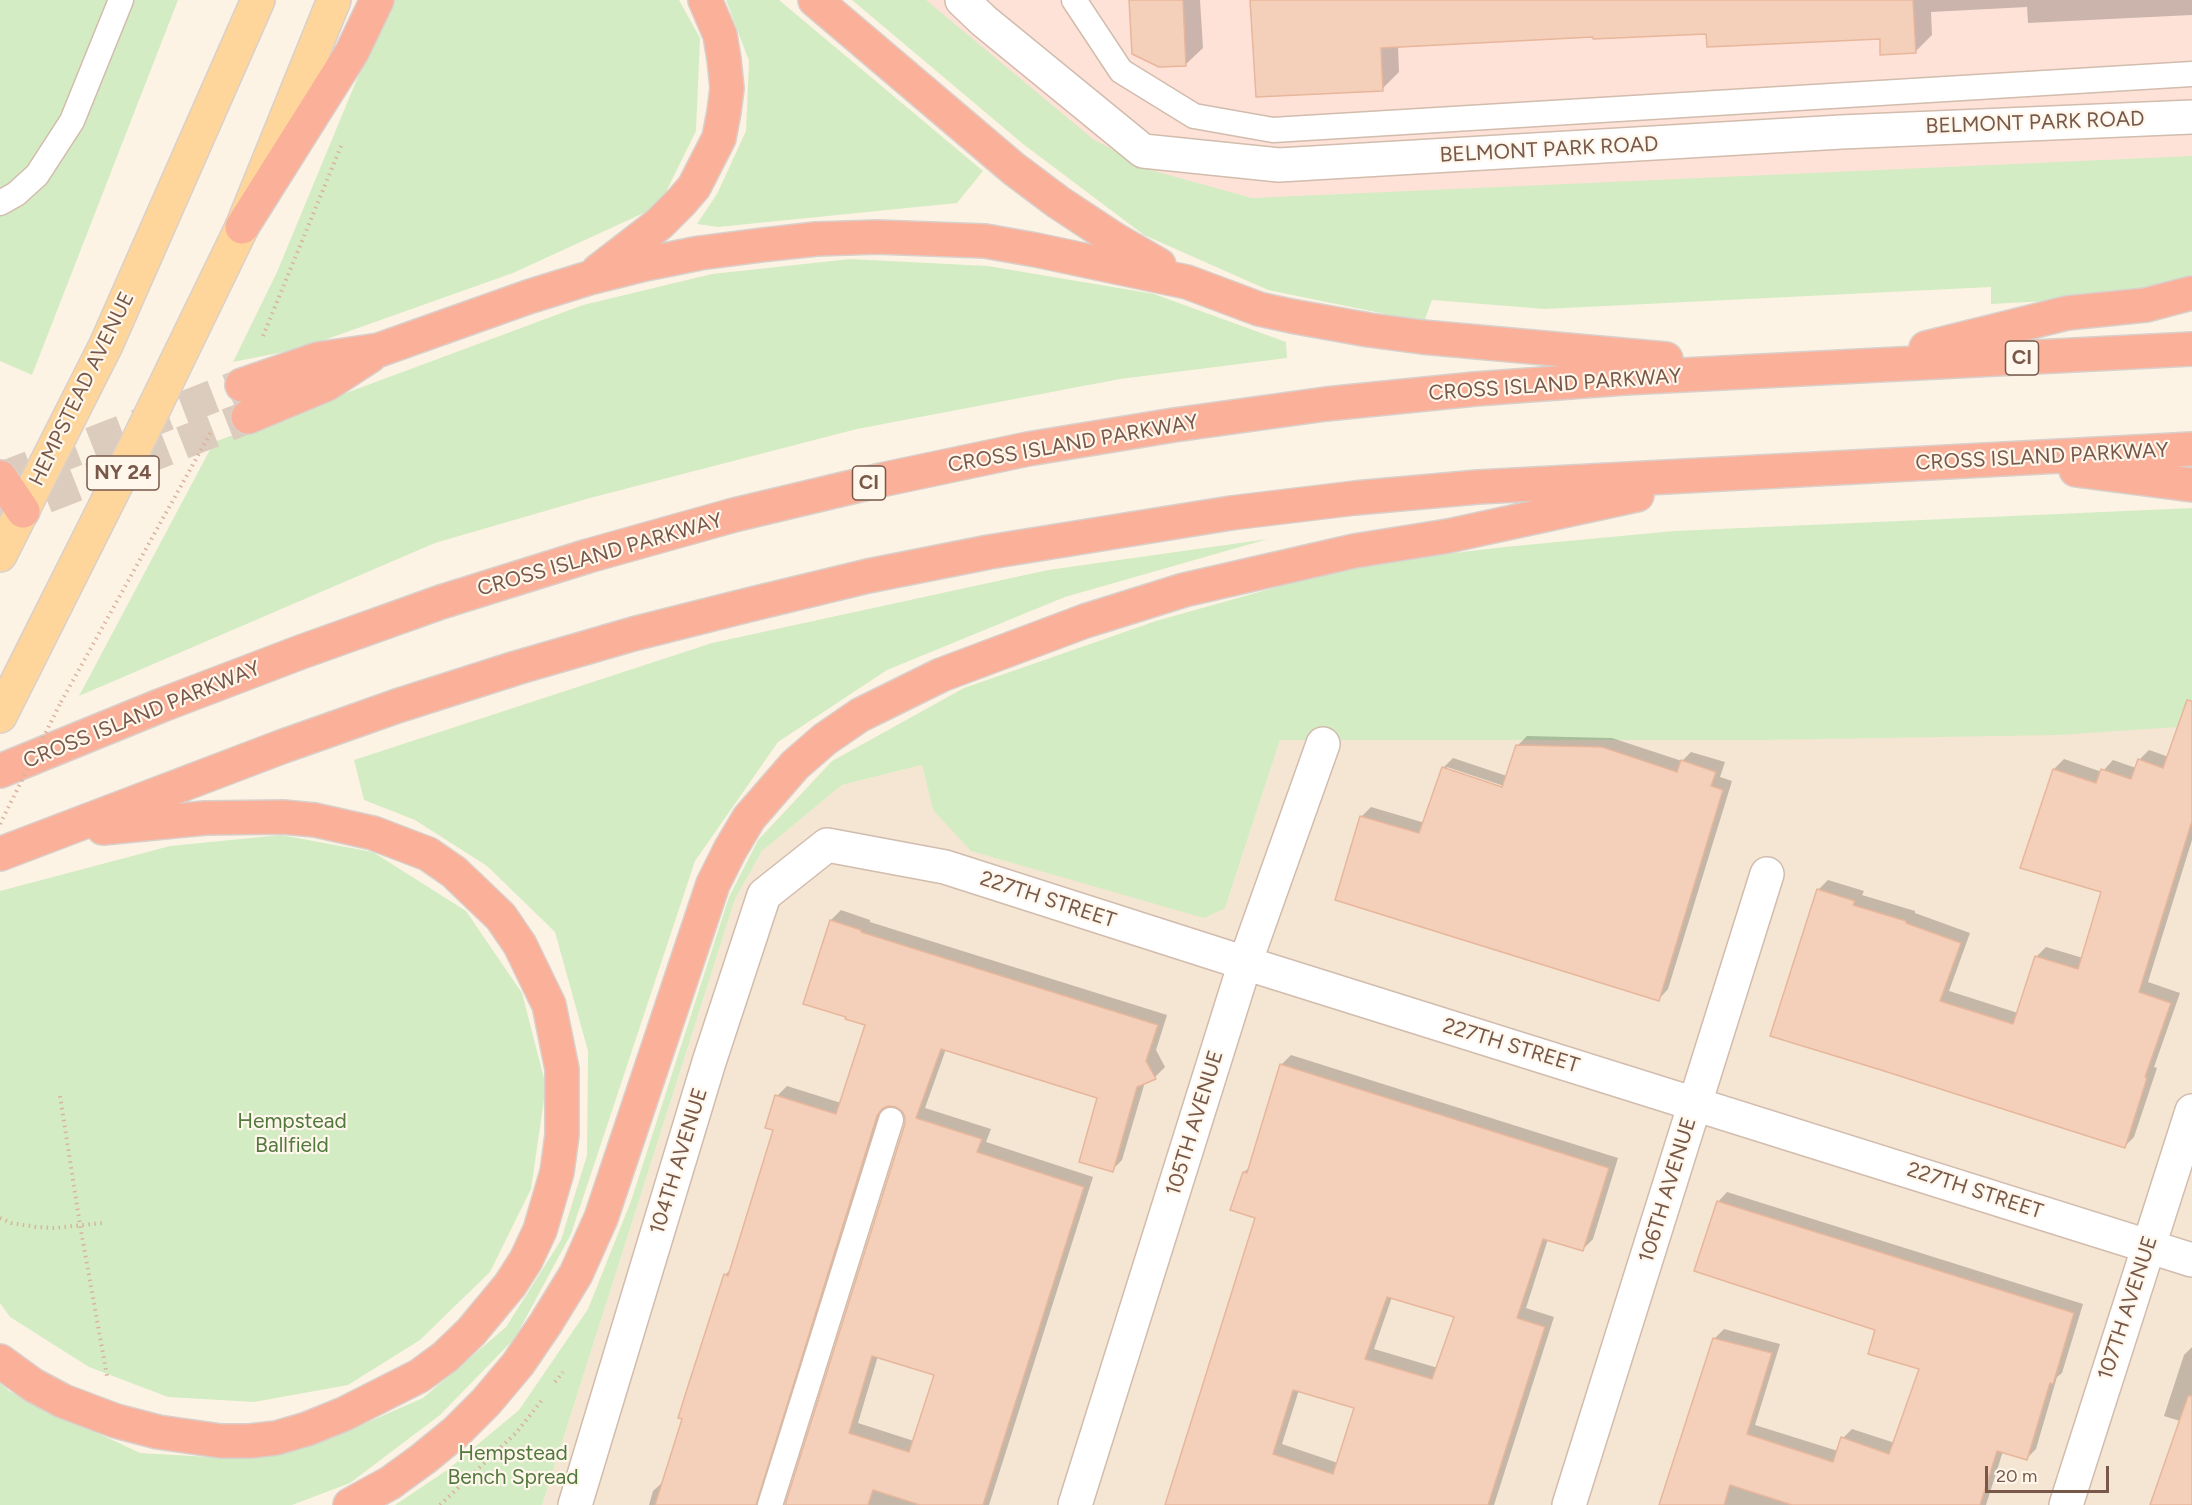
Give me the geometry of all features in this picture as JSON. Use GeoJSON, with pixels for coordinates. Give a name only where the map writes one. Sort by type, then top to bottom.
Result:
{"type":"FeatureCollection","features":[{"type":"Feature","properties":{"kind":"highway"},"geometry":{"type":"LineString","coordinates":[[242,227],[352,52],[377,0]]}},
{"type":"Feature","properties":{"kind":"highway"},"geometry":{"type":"LineString","coordinates":[[589,278],[659,224],[681,202],[694,187],[719,138],[727,87],[720,35],[705,0]]}},
{"type":"Feature","properties":{"kind":"highway"},"geometry":{"type":"LineString","coordinates":[[815,0],[1014,169],[1114,239],[1187,282]]}},
{"type":"Feature","properties":{"kind":"highway"},"geometry":{"type":"LineString","coordinates":[[242,385],[318,359],[379,350],[528,297],[645,264],[710,252],[816,239],[877,237],[985,242],[1077,258],[1187,282],[1259,309],[1369,330],[1422,337],[1778,369]]}},
{"type":"Feature","properties":{"kind":"highway"},"geometry":{"type":"LineString","coordinates":[[1852,366],[2067,313],[2146,305],[2192,293]]}},
{"type":"Feature","properties":{"kind":"highway","name":"CROSS ISLAND PARKWAY"},"geometry":{"type":"LineString","coordinates":[[0,771],[172,701],[441,602],[588,556],[734,515],[880,480],[1028,449],[1174,425],[1326,404],[1475,389],[1778,369],[2192,349]]}},
{"type":"Feature","properties":{"kind":"highway"},"geometry":{"type":"LineString","coordinates":[[248,417],[327,384],[379,350]]}},
{"type":"Feature","properties":{"kind":"highway","name":"CROSS ISLAND PARKWAY"},"geometry":{"type":"LineString","coordinates":[[0,854],[281,747],[397,706],[516,668],[633,634],[868,576],[989,552],[1231,513],[1355,498],[1478,487],[2192,449]]}},
{"type":"Feature","properties":{"kind":"highway"},"geometry":{"type":"LineString","coordinates":[[1990,460],[2192,485]]}},
{"type":"Feature","properties":{"kind":"highway"},"geometry":{"type":"LineString","coordinates":[[350,1505],[398,1477],[456,1432],[486,1402],[518,1364],[546,1323],[576,1274],[601,1218],[713,884],[749,818],[795,765],[825,739],[860,715],[941,675],[1085,621],[1185,590],[1354,551],[1448,536],[1728,475]]}},
{"type":"Feature","properties":{"kind":"highway"},"geometry":{"type":"LineString","coordinates":[[0,477],[23,511]]}},
{"type":"Feature","properties":{"kind":"highway"},"geometry":{"type":"LineString","coordinates":[[0,1361],[33,1385],[63,1401],[116,1421],[178,1435],[221,1441],[276,1438],[344,1414],[419,1376],[445,1357],[471,1332],[510,1285],[526,1260],[540,1230],[557,1172],[562,1135],[562,1069],[549,1005],[536,975],[520,945],[501,917],[454,872],[428,854],[364,830],[315,820],[283,817],[164,821],[52,834]]}},
{"type":"Feature","properties":{"kind":"main road","name":"HEMPSTEAD AVENUE"},"geometry":{"type":"LineString","coordinates":[[0,555],[106,345],[258,0]]}},
{"type":"Feature","properties":{"kind":"main road","name":"NY 24"},"geometry":{"type":"LineString","coordinates":[[0,716],[242,227],[334,0]]}},
{"type":"Feature","properties":{"kind":"street","name":"BELMONT PARK ROAD"},"geometry":{"type":"LineString","coordinates":[[962,0],[984,21],[1143,151],[1279,165],[1841,132],[2192,117]]}},
{"type":"Feature","properties":{"kind":"street","name":"105TH AVENUE"},"geometry":{"type":"LineString","coordinates":[[1075,1505],[1245,963],[1323,744]]}},
{"type":"Feature","properties":{"kind":"street","name":"227TH STREET"},"geometry":{"type":"LineString","coordinates":[[827,845],[945,867],[2192,1260]]}},
{"type":"Feature","properties":{"kind":"street","name":"104TH AVENUE"},"geometry":{"type":"LineString","coordinates":[[575,1505],[709,1062],[764,894],[827,845]]}},
{"type":"Feature","properties":{"kind":"street","name":"106TH AVENUE"},"geometry":{"type":"LineString","coordinates":[[1569,1505],[1767,874]]}},
{"type":"Feature","properties":{"kind":"street","name":"107TH AVENUE"},"geometry":{"type":"LineString","coordinates":[[2066,1505],[2192,1111]]}},
{"type":"Feature","properties":{"kind":"lane"},"geometry":{"type":"LineString","coordinates":[[0,203],[16,194],[37,175],[66,131],[121,0]]}},
{"type":"Feature","properties":{"kind":"lane"},"geometry":{"type":"LineString","coordinates":[[1074,0],[1121,71],[1194,116],[1273,130],[2192,74]]}},
{"type":"Feature","properties":{"kind":"lane"},"geometry":{"type":"LineString","coordinates":[[770,1505],[891,1120]]}},
{"type":"Feature","properties":{"kind":"path"},"geometry":{"type":"LineString","coordinates":[[0,824],[61,702]]}},
{"type":"Feature","properties":{"kind":"path"},"geometry":{"type":"LineString","coordinates":[[60,1096],[80,1225],[109,1385]]}},
{"type":"Feature","properties":{"kind":"path"},"geometry":{"type":"LineString","coordinates":[[0,1218],[36,1227],[102,1222]]}},
{"type":"Feature","properties":{"kind":"shaded area"},"geometry":{"type":"Polygon","coordinates":[[[884,0],[2192,0],[2192,171],[1210,220],[884,0]]]}},
{"type":"Feature","properties":{"kind":"shaded area"},"geometry":{"type":"Polygon","coordinates":[[[2192,723],[2192,1505],[542,1505],[735,899],[762,851],[842,785],[922,765],[933,810],[1225,908],[1280,740],[1763,740],[2192,723]]]}},
{"type":"Feature","properties":{"kind":"green space"},"geometry":{"type":"Polygon","coordinates":[[[0,0],[178,0],[32,375],[0,361],[0,0]]]}},
{"type":"Feature","properties":{"kind":"green space"},"geometry":{"type":"Polygon","coordinates":[[[392,0],[679,0],[700,38],[696,131],[659,206],[513,273],[299,349],[233,362],[277,272],[392,0]]]}},
{"type":"Feature","properties":{"kind":"green space"},"geometry":{"type":"Polygon","coordinates":[[[726,0],[779,0],[983,171],[957,203],[718,227],[697,224],[717,194],[746,131],[749,61],[726,0]]]}},
{"type":"Feature","properties":{"kind":"green space"},"geometry":{"type":"Polygon","coordinates":[[[852,0],[926,0],[1093,139],[1147,169],[1252,198],[2192,156],[2192,277],[2145,289],[2048,301],[1991,304],[1991,287],[1545,309],[1432,300],[1424,322],[1268,290],[1144,235],[1023,144],[852,0]]]}},
{"type":"Feature","properties":{"kind":"green space"},"geometry":{"type":"Polygon","coordinates":[[[850,259],[988,266],[1154,294],[1286,342],[1287,358],[1120,379],[857,429],[590,498],[435,543],[79,696],[214,442],[583,305],[712,274],[850,259]]]}},
{"type":"Feature","properties":{"kind":"green space","name":"Hempstead Bench Spread"},"geometry":{"type":"Polygon","coordinates":[[[2192,508],[2192,726],[2057,735],[1763,740],[1280,740],[1225,908],[1204,918],[971,851],[933,810],[922,765],[842,785],[762,851],[735,899],[542,1505],[395,1505],[447,1470],[519,1410],[588,1309],[631,1201],[729,897],[758,840],[832,761],[964,688],[1156,621],[1355,565],[1504,547],[1674,531],[2192,508]]]}},
{"type":"Feature","properties":{"kind":"green space"},"geometry":{"type":"Polygon","coordinates":[[[1268,539],[1065,597],[887,670],[778,742],[695,861],[571,1234],[515,1338],[440,1415],[350,1483],[292,1505],[0,1505],[0,1383],[9,1391],[140,1453],[227,1458],[327,1440],[423,1398],[506,1327],[561,1240],[587,1155],[588,1051],[555,932],[487,866],[415,820],[364,800],[354,760],[712,643],[1048,570],[1268,539]]]}},
{"type":"Feature","properties":{"kind":"green space","name":"Hempstead Ballfield"},"geometry":{"type":"Polygon","coordinates":[[[281,835],[373,852],[466,911],[522,993],[546,1086],[531,1189],[490,1272],[420,1340],[348,1385],[254,1402],[168,1397],[89,1367],[10,1317],[0,1303],[0,891],[170,846],[281,835]]]}},
{"type":"Feature","properties":{"kind":"building"},"geometry":{"type":"Polygon","coordinates":[[[1129,0],[1183,0],[1186,66],[1159,67],[1132,54],[1129,0]]]}},
{"type":"Feature","properties":{"kind":"building"},"geometry":{"type":"Polygon","coordinates":[[[1250,0],[1913,0],[1916,53],[1880,55],[1880,39],[1707,47],[1706,34],[1593,39],[1593,37],[1381,48],[1383,91],[1256,97],[1250,0]]]}},
{"type":"Feature","properties":{"kind":"building"},"geometry":{"type":"Polygon","coordinates":[[[2187,700],[2192,701],[2192,821],[2139,992],[2171,1003],[2145,1077],[2147,1078],[2125,1148],[1770,1036],[1817,889],[1855,901],[1853,905],[1906,921],[1906,923],[1961,943],[1940,1001],[2013,1024],[2035,956],[2078,969],[2101,892],[2020,868],[2053,769],[2096,783],[2101,769],[2131,779],[2138,759],[2163,768],[2187,700]]]}},
{"type":"Feature","properties":{"kind":"building"},"geometry":{"type":"Polygon","coordinates":[[[1516,745],[1602,747],[1677,772],[1681,760],[1716,772],[1711,786],[1723,790],[1659,1001],[1335,900],[1360,816],[1419,833],[1442,767],[1502,787],[1516,745]]]}},
{"type":"Feature","properties":{"kind":"building"},"geometry":{"type":"Polygon","coordinates":[[[830,920],[861,930],[861,932],[1158,1025],[1146,1061],[1156,1079],[1137,1087],[1113,1172],[1079,1162],[1097,1098],[941,1049],[916,1118],[982,1139],[977,1152],[1084,1187],[983,1505],[920,1505],[873,1490],[868,1505],[785,1505],[905,1124],[902,1111],[888,1106],[882,1109],[877,1116],[756,1505],[655,1505],[682,1419],[678,1418],[689,1383],[724,1274],[728,1276],[773,1130],[765,1128],[775,1095],[836,1114],[865,1025],[803,1004],[830,920]],[[872,1356],[849,1433],[909,1452],[934,1375],[872,1356]]]}},
{"type":"Feature","properties":{"kind":"building"},"geometry":{"type":"Polygon","coordinates":[[[1280,1064],[1609,1168],[1583,1251],[1543,1239],[1517,1318],[1545,1327],[1488,1505],[1165,1505],[1255,1218],[1230,1210],[1243,1172],[1247,1173],[1280,1064]],[[1387,1297],[1365,1359],[1432,1379],[1454,1317],[1387,1297]],[[1293,1390],[1273,1454],[1333,1474],[1354,1408],[1293,1390]]]}},
{"type":"Feature","properties":{"kind":"building"},"geometry":{"type":"Polygon","coordinates":[[[1717,1201],[2074,1313],[2027,1460],[1997,1451],[1980,1505],[1792,1505],[1730,1485],[1724,1505],[1659,1505],[1713,1338],[1772,1353],[1747,1434],[1833,1462],[1841,1437],[1889,1454],[1919,1369],[1868,1354],[1875,1330],[1694,1271],[1717,1201]]]}},
{"type":"Feature","properties":{"kind":"building"},"geometry":{"type":"Polygon","coordinates":[[[2188,1396],[2192,1396],[2192,1505],[2150,1505],[2188,1396]]]}},
{"type":"Feature","properties":{"kind":"tunnel"},"geometry":{"type":"LineString","coordinates":[[0,479],[242,385]]}},
{"type":"Feature","properties":{"kind":"tunnel"},"geometry":{"type":"LineString","coordinates":[[0,515],[248,417]]}}]}
